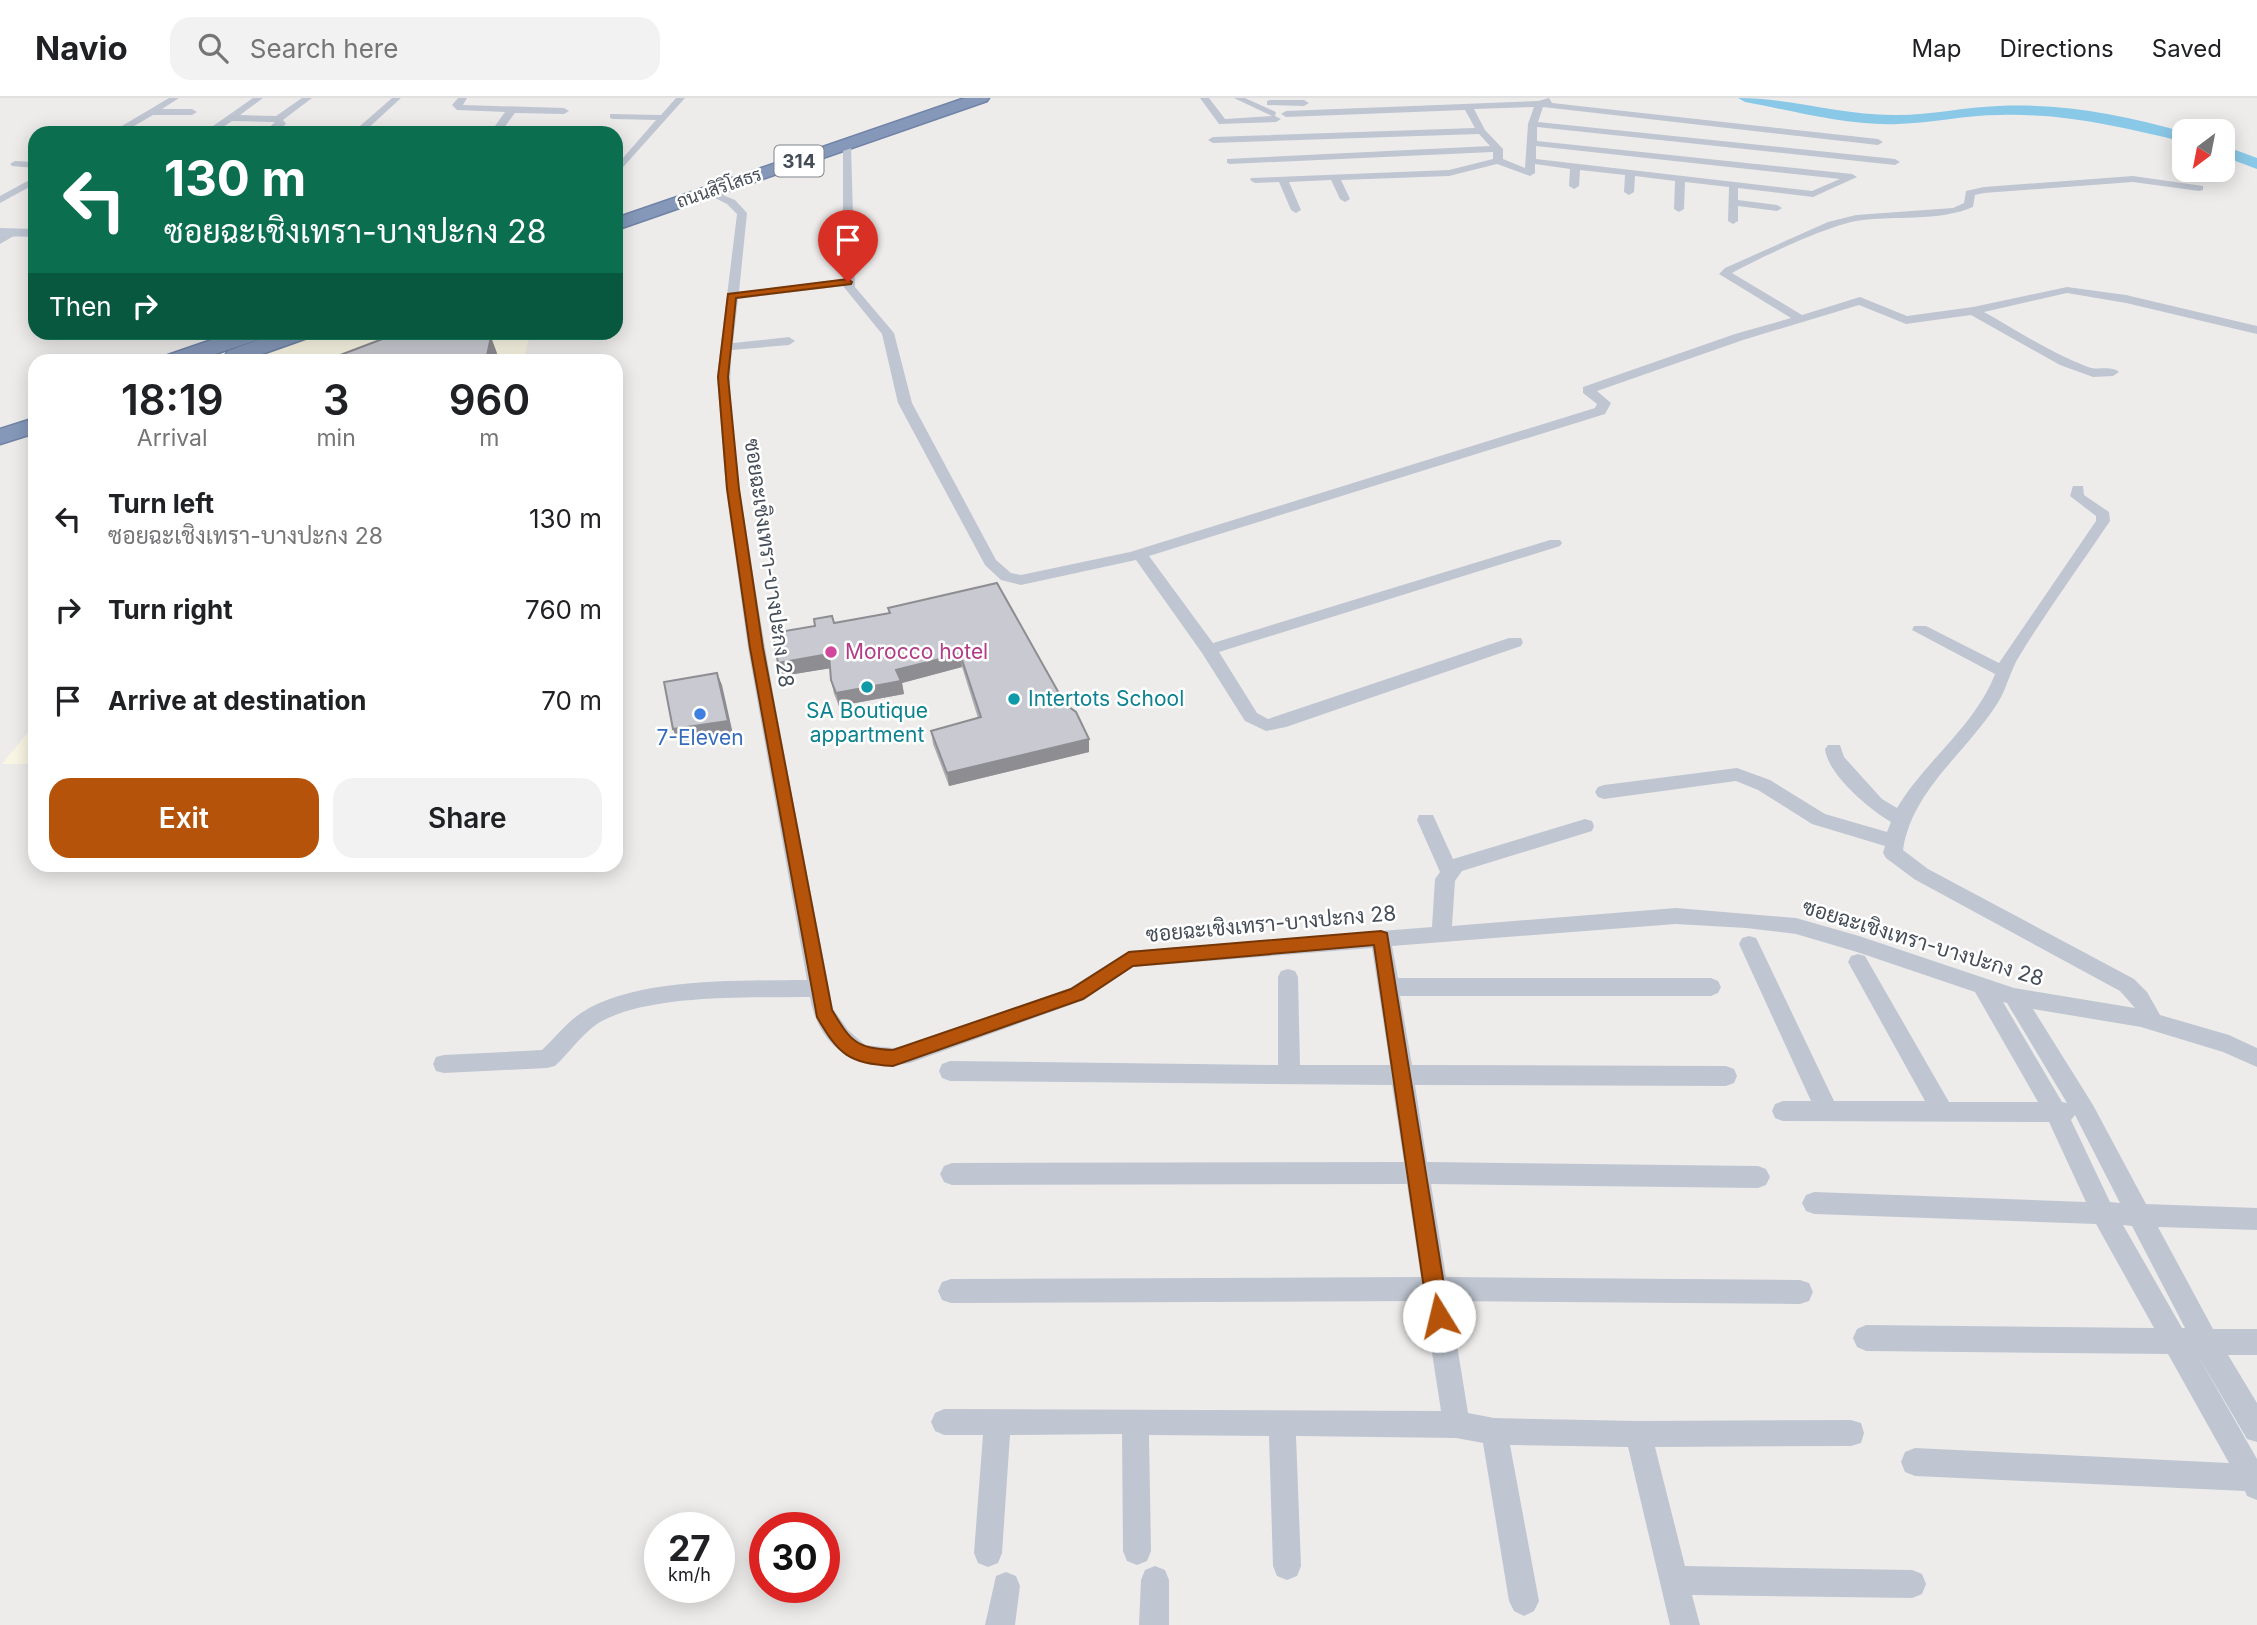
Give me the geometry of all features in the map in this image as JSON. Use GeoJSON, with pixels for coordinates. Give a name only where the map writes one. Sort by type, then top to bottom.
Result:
{"type":"FeatureCollection","features":[{"type":"Feature","properties":{"kind":"highway","name":"ถนนสิริโสธร"},"geometry":{"type":"LineString","coordinates":[[623,209],[947,98]]}},
{"type":"Feature","properties":{"kind":"highway"},"geometry":{"type":"LineString","coordinates":[[921,119],[970,98]]}},
{"type":"Feature","properties":{"kind":"highway","name":"ถนนสิริโสธร"},"geometry":{"type":"LineString","coordinates":[[623,222],[981,98]]}},
{"type":"Feature","properties":{"kind":"highway"},"geometry":{"type":"LineString","coordinates":[[194,354],[235,340]]}},
{"type":"Feature","properties":{"kind":"highway"},"geometry":{"type":"LineString","coordinates":[[239,354],[279,340]]}},
{"type":"Feature","properties":{"kind":"highway"},"geometry":{"type":"LineString","coordinates":[[0,421],[28,411]]}},
{"type":"Feature","properties":{"kind":"highway"},"geometry":{"type":"LineString","coordinates":[[0,437],[28,427]]}},
{"type":"Feature","properties":{"kind":"main road"},"geometry":{"type":"LineString","coordinates":[[7,232],[28,233]]}},
{"type":"Feature","properties":{"kind":"street"},"geometry":{"type":"LineString","coordinates":[[127,126],[175,98]]}},
{"type":"Feature","properties":{"kind":"street"},"geometry":{"type":"LineString","coordinates":[[218,126],[259,98]]}},
{"type":"Feature","properties":{"kind":"street"},"geometry":{"type":"LineString","coordinates":[[230,118],[278,120],[309,98]]}},
{"type":"Feature","properties":{"kind":"street"},"geometry":{"type":"LineString","coordinates":[[365,126],[397,98]]}},
{"type":"Feature","properties":{"kind":"street"},"geometry":{"type":"LineString","coordinates":[[463,98],[457,105],[460,108],[565,111]]}},
{"type":"Feature","properties":{"kind":"street"},"geometry":{"type":"LineString","coordinates":[[623,163],[681,98]]}},
{"type":"Feature","properties":{"kind":"street"},"geometry":{"type":"LineString","coordinates":[[1203,98],[1222,122],[1279,115],[1332,115],[1539,104],[1878,142]]}},
{"type":"Feature","properties":{"kind":"street"},"geometry":{"type":"LineString","coordinates":[[1238,98],[1279,115],[1324,103],[1332,115]]}},
{"type":"Feature","properties":{"kind":"street"},"geometry":{"type":"LineString","coordinates":[[1539,104],[1556,98]]}},
{"type":"Feature","properties":{"kind":"street"},"geometry":{"type":"LineString","coordinates":[[1255,180],[1449,173],[1498,161],[1530,173],[1533,124],[1539,104]]}},
{"type":"Feature","properties":{"kind":"street"},"geometry":{"type":"LineString","coordinates":[[622,108],[672,110]]}},
{"type":"Feature","properties":{"kind":"street"},"geometry":{"type":"LineString","coordinates":[[1469,109],[1482,131],[1498,149],[1498,161]]}},
{"type":"Feature","properties":{"kind":"street"},"geometry":{"type":"LineString","coordinates":[[500,126],[512,110]]}},
{"type":"Feature","properties":{"kind":"street"},"geometry":{"type":"LineString","coordinates":[[152,112],[192,113]]}},
{"type":"Feature","properties":{"kind":"street"},"geometry":{"type":"LineString","coordinates":[[1279,115],[1312,178]]}},
{"type":"Feature","properties":{"kind":"street"},"geometry":{"type":"LineString","coordinates":[[613,116],[664,118]]}},
{"type":"Feature","properties":{"kind":"street"},"geometry":{"type":"LineString","coordinates":[[278,120],[281,124],[278,126]]}},
{"type":"Feature","properties":{"kind":"street"},"geometry":{"type":"LineString","coordinates":[[1533,124],[1895,162]]}},
{"type":"Feature","properties":{"kind":"street"},"geometry":{"type":"LineString","coordinates":[[1213,140],[1482,131]]}},
{"type":"Feature","properties":{"kind":"street"},"geometry":{"type":"LineString","coordinates":[[1531,161],[1813,194],[1852,177],[1532,143]]}},
{"type":"Feature","properties":{"kind":"street"},"geometry":{"type":"LineString","coordinates":[[628,144],[639,144]]}},
{"type":"Feature","properties":{"kind":"street"},"geometry":{"type":"LineString","coordinates":[[846,145],[848,282],[855,296],[888,332],[905,403],[990,562],[1006,577],[1021,580],[1140,554],[1600,411],[1604,403],[1588,390],[1739,337],[1860,301],[1906,320],[1973,311],[2067,290],[2126,299],[2257,330]]}},
{"type":"Feature","properties":{"kind":"street"},"geometry":{"type":"LineString","coordinates":[[1230,161],[1498,149]]}},
{"type":"Feature","properties":{"kind":"street"},"geometry":{"type":"LineString","coordinates":[[15,164],[28,165]]}},
{"type":"Feature","properties":{"kind":"street"},"geometry":{"type":"LineString","coordinates":[[1574,186],[1575,167]]}},
{"type":"Feature","properties":{"kind":"street"},"geometry":{"type":"LineString","coordinates":[[1629,192],[1630,173]]}},
{"type":"Feature","properties":{"kind":"street"},"geometry":{"type":"LineString","coordinates":[[1386,176],[1393,189]]}},
{"type":"Feature","properties":{"kind":"street"},"geometry":{"type":"LineString","coordinates":[[1335,177],[1345,199]]}},
{"type":"Feature","properties":{"kind":"street"},"geometry":{"type":"LineString","coordinates":[[1283,179],[1296,210]]}},
{"type":"Feature","properties":{"kind":"street"},"geometry":{"type":"LineString","coordinates":[[1679,209],[1680,179]]}},
{"type":"Feature","properties":{"kind":"street"},"geometry":{"type":"LineString","coordinates":[[1801,319],[1725,274],[1728,270],[1832,224],[1856,218],[1955,211],[1969,205],[1972,192],[2133,179],[2199,188]]}},
{"type":"Feature","properties":{"kind":"street"},"geometry":{"type":"LineString","coordinates":[[0,200],[28,184]]}},
{"type":"Feature","properties":{"kind":"street"},"geometry":{"type":"LineString","coordinates":[[1732,221],[1733,185]]}},
{"type":"Feature","properties":{"kind":"street","name":"ซอยฉะเชิงเทรา-บางปะกง 28"},"geometry":{"type":"LineString","coordinates":[[708,192],[731,202],[742,213],[723,377],[733,489],[756,648],[823,1012],[839,1039],[852,1051],[865,1056],[893,1058],[1077,994],[1129,959],[1676,916],[1796,926],[1859,944],[2014,997],[2153,1022],[2229,1044],[2256,1056]]}},
{"type":"Feature","properties":{"kind":"street"},"geometry":{"type":"LineString","coordinates":[[1733,202],[1777,208]]}},
{"type":"Feature","properties":{"kind":"street"},"geometry":{"type":"LineString","coordinates":[[0,241],[7,232]]}},
{"type":"Feature","properties":{"kind":"street"},"geometry":{"type":"LineString","coordinates":[[731,296],[848,282]]}},
{"type":"Feature","properties":{"kind":"street"},"geometry":{"type":"LineString","coordinates":[[1973,311],[2064,362],[2093,373],[2113,372]]}},
{"type":"Feature","properties":{"kind":"street"},"geometry":{"type":"LineString","coordinates":[[726,347],[789,341]]}},
{"type":"Feature","properties":{"kind":"street"},"geometry":{"type":"LineString","coordinates":[[2077,489],[2077,496],[2104,515],[2103,521],[2002,671],[1994,697],[1915,793],[1893,841],[1893,853],[1921,874],[2127,985],[2140,998],[2153,1022]]}},
{"type":"Feature","properties":{"kind":"street"},"geometry":{"type":"LineString","coordinates":[[1209,650],[1555,542]]}},
{"type":"Feature","properties":{"kind":"street"},"geometry":{"type":"LineString","coordinates":[[1140,554],[1209,650],[1251,718],[1266,724],[1280,723],[1515,642]]}},
{"type":"Feature","properties":{"kind":"street"},"geometry":{"type":"LineString","coordinates":[[1920,630],[2002,671]]}},
{"type":"Feature","properties":{"kind":"street"},"geometry":{"type":"LineString","coordinates":[[1834,749],[1835,759],[1875,804],[1902,820]]}},
{"type":"Feature","properties":{"kind":"street"},"geometry":{"type":"LineString","coordinates":[[1604,792],[1737,774],[1763,785],[1819,819],[1893,841]]}},
{"type":"Feature","properties":{"kind":"street"},"geometry":{"type":"LineString","coordinates":[[1426,820],[1449,871]]}},
{"type":"Feature","properties":{"kind":"street"},"geometry":{"type":"LineString","coordinates":[[1442,933],[1446,879],[1455,866],[1585,826]]}},
{"type":"Feature","properties":{"kind":"street"},"geometry":{"type":"LineString","coordinates":[[1381,938],[1456,1425]]}},
{"type":"Feature","properties":{"kind":"street"},"geometry":{"type":"LineString","coordinates":[[1749,944],[1827,1111]]}},
{"type":"Feature","properties":{"kind":"street"},"geometry":{"type":"LineString","coordinates":[[1858,962],[1942,1112]]}},
{"type":"Feature","properties":{"kind":"street"},"geometry":{"type":"LineString","coordinates":[[1288,977],[1289,1073]]}},
{"type":"Feature","properties":{"kind":"street"},"geometry":{"type":"LineString","coordinates":[[1982,985],[2056,1112],[2104,1215],[2255,1481]]}},
{"type":"Feature","properties":{"kind":"street"},"geometry":{"type":"LineString","coordinates":[[1390,987],[1712,987]]}},
{"type":"Feature","properties":{"kind":"street"},"geometry":{"type":"LineString","coordinates":[[444,1064],[547,1059],[588,1018],[629,1002],[713,992],[819,988]]}},
{"type":"Feature","properties":{"kind":"street"},"geometry":{"type":"LineString","coordinates":[[2014,997],[2085,1112],[2206,1342],[2257,1429]]}},
{"type":"Feature","properties":{"kind":"street"},"geometry":{"type":"LineString","coordinates":[[950,1071],[1726,1076]]}},
{"type":"Feature","properties":{"kind":"street"},"geometry":{"type":"LineString","coordinates":[[1783,1111],[2085,1112]]}},
{"type":"Feature","properties":{"kind":"street"},"geometry":{"type":"LineString","coordinates":[[952,1174],[1416,1173],[1758,1177]]}},
{"type":"Feature","properties":{"kind":"street"},"geometry":{"type":"LineString","coordinates":[[1814,1203],[2257,1219]]}},
{"type":"Feature","properties":{"kind":"street"},"geometry":{"type":"LineString","coordinates":[[951,1291],[1435,1289],[1800,1293]]}},
{"type":"Feature","properties":{"kind":"street"},"geometry":{"type":"LineString","coordinates":[[1867,1338],[2257,1342]]}},
{"type":"Feature","properties":{"kind":"street"},"geometry":{"type":"LineString","coordinates":[[1136,1421],[1137,1551]]}},
{"type":"Feature","properties":{"kind":"street"},"geometry":{"type":"LineString","coordinates":[[944,1422],[1136,1421],[1456,1425],[1494,1431],[1638,1434],[1851,1433]]}},
{"type":"Feature","properties":{"kind":"street"},"geometry":{"type":"LineString","coordinates":[[988,1553],[997,1423]]}},
{"type":"Feature","properties":{"kind":"street"},"geometry":{"type":"LineString","coordinates":[[1282,1423],[1287,1566]]}},
{"type":"Feature","properties":{"kind":"street"},"geometry":{"type":"LineString","coordinates":[[1494,1431],[1524,1601]]}},
{"type":"Feature","properties":{"kind":"street"},"geometry":{"type":"LineString","coordinates":[[1638,1434],[1685,1625]]}},
{"type":"Feature","properties":{"kind":"street"},"geometry":{"type":"LineString","coordinates":[[1915,1462],[2255,1481]]}},
{"type":"Feature","properties":{"kind":"street"},"geometry":{"type":"LineString","coordinates":[[1154,1625],[1155,1580]]}},
{"type":"Feature","properties":{"kind":"street"},"geometry":{"type":"LineString","coordinates":[[1674,1580],[1912,1584]]}},
{"type":"Feature","properties":{"kind":"street"},"geometry":{"type":"LineString","coordinates":[[1000,1625],[1006,1586]]}},
{"type":"Feature","properties":{"kind":"shaded area"},"geometry":{"type":"Polygon","coordinates":[[[304,340],[529,340],[525,354],[263,354],[304,340]]]}},
{"type":"Feature","properties":{"kind":"shaded area"},"geometry":{"type":"Polygon","coordinates":[[[28,732],[28,764],[2,764],[28,732]]]}},
{"type":"Feature","properties":{"kind":"building"},"geometry":{"type":"Polygon","coordinates":[[[380,340],[490,340],[487,354],[343,354],[380,340]]]}},
{"type":"Feature","properties":{"kind":"building","name":"Intertots School"},"geometry":{"type":"Polygon","coordinates":[[[997,583],[1065,704],[1076,712],[1089,739],[947,773],[931,731],[981,717],[960,654],[896,670],[901,681],[836,693],[831,680],[829,654],[778,663],[773,633],[815,626],[814,619],[832,616],[834,623],[890,613],[888,608],[997,583]]]}},
{"type":"Feature","properties":{"kind":"building","name":"7-Eleven"},"geometry":{"type":"Polygon","coordinates":[[[717,673],[728,721],[673,729],[664,682],[717,673]]]}},
{"type":"Feature","properties":{"kind":"waterway"},"geometry":{"type":"LineString","coordinates":[[1745,98],[1843,115],[1897,120],[1999,110],[2064,112],[2142,125],[2172,134]]}},
{"type":"Feature","properties":{"kind":"waterway"},"geometry":{"type":"LineString","coordinates":[[2235,155],[2257,164]]}},
{"type":"Feature","properties":{"kind":"place","name":"Morocco hotel"},"geometry":{"type":"Point","coordinates":[831,652]}},
{"type":"Feature","properties":{"kind":"place","name":"SA Boutique appartment"},"geometry":{"type":"Point","coordinates":[867,687]}},
{"type":"Feature","properties":{"kind":"place","name":"Intertots School"},"geometry":{"type":"Point","coordinates":[1014,699]}},
{"type":"Feature","properties":{"kind":"place","name":"7-Eleven"},"geometry":{"type":"Point","coordinates":[700,714]}},
{"type":"Feature","properties":{"kind":"route"},"geometry":{"type":"LineString","coordinates":[[848,282],[731,296],[723,377],[733,489],[756,648],[823,1012],[839,1039],[852,1051],[865,1056],[893,1058],[1077,994],[1129,959],[1381,938],[1439,1316]]}}]}
